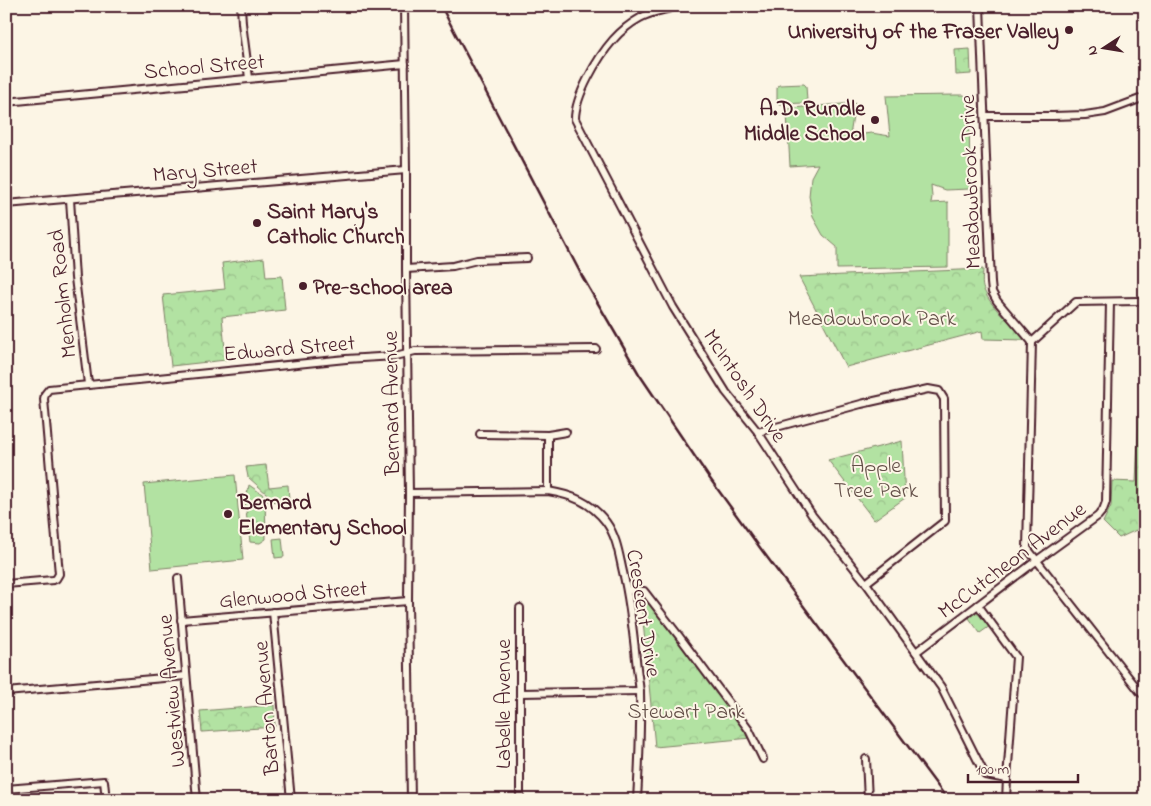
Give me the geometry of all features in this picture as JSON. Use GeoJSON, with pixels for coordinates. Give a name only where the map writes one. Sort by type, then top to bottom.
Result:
{"type":"FeatureCollection","features":[{"type":"Feature","properties":{"kind":"street"},"geometry":{"type":"LineString","coordinates":[[241,6],[249,78]]}},
{"type":"Feature","properties":{"kind":"street","name":"Bernard Avenue"},"geometry":{"type":"LineString","coordinates":[[404,6],[411,800]]}},
{"type":"Feature","properties":{"kind":"street","name":"McIntosh Drive"},"geometry":{"type":"LineString","coordinates":[[677,6],[641,17],[614,39],[601,55],[586,82],[575,109],[574,119],[673,307],[726,392],[758,432],[812,515],[866,583],[941,687],[984,775],[1007,779]]}},
{"type":"Feature","properties":{"kind":"street","name":"Meadowbrook Drive"},"geometry":{"type":"LineString","coordinates":[[980,6],[992,292],[997,301],[1032,342]]}},
{"type":"Feature","properties":{"kind":"street","name":"School Street"},"geometry":{"type":"LineString","coordinates":[[6,102],[406,64]]}},
{"type":"Feature","properties":{"kind":"street"},"geometry":{"type":"LineString","coordinates":[[984,116],[1085,115],[1105,112],[1145,97]]}},
{"type":"Feature","properties":{"kind":"street","name":"Mary Street"},"geometry":{"type":"LineString","coordinates":[[6,204],[406,170]]}},
{"type":"Feature","properties":{"kind":"street","name":"Menholm Road"},"geometry":{"type":"LineString","coordinates":[[70,199],[75,278],[88,384]]}},
{"type":"Feature","properties":{"kind":"street"},"geometry":{"type":"LineString","coordinates":[[406,269],[453,266],[478,260],[528,258]]}},
{"type":"Feature","properties":{"kind":"street"},"geometry":{"type":"LineString","coordinates":[[1138,301],[1076,302],[1032,342],[1027,548],[1143,691]]}},
{"type":"Feature","properties":{"kind":"street","name":"McCutcheon Avenue"},"geometry":{"type":"LineString","coordinates":[[916,652],[1098,516],[1103,510],[1106,502],[1110,302]]}},
{"type":"Feature","properties":{"kind":"street","name":"Edward Street"},"geometry":{"type":"LineString","coordinates":[[46,391],[52,388],[88,384],[346,358],[395,356],[415,351],[596,349]]}},
{"type":"Feature","properties":{"kind":"street"},"geometry":{"type":"LineString","coordinates":[[758,432],[860,404],[928,390],[939,390],[944,398],[945,521],[866,583]]}},
{"type":"Feature","properties":{"kind":"street","name":"Menholm Road"},"geometry":{"type":"LineString","coordinates":[[6,584],[52,580],[58,576],[44,399],[46,391]]}},
{"type":"Feature","properties":{"kind":"street"},"geometry":{"type":"LineString","coordinates":[[480,434],[548,435],[566,432]]}},
{"type":"Feature","properties":{"kind":"street"},"geometry":{"type":"LineString","coordinates":[[548,435],[548,491]]}},
{"type":"Feature","properties":{"kind":"street","name":"Crescent Drive"},"geometry":{"type":"LineString","coordinates":[[409,493],[548,491],[565,494],[586,502],[607,523],[616,542],[627,590],[635,644],[640,692],[637,800]]}},
{"type":"Feature","properties":{"kind":"street","name":"Westview Avenue"},"geometry":{"type":"LineString","coordinates":[[178,578],[197,800]]}},
{"type":"Feature","properties":{"kind":"street"},"geometry":{"type":"LineString","coordinates":[[627,590],[644,590],[749,730],[763,759]]}},
{"type":"Feature","properties":{"kind":"street","name":"Glenwood Street"},"geometry":{"type":"LineString","coordinates":[[181,620],[408,601]]}},
{"type":"Feature","properties":{"kind":"street"},"geometry":{"type":"LineString","coordinates":[[978,605],[1016,657],[1006,800]]}},
{"type":"Feature","properties":{"kind":"street","name":"Labelle Avenue"},"geometry":{"type":"LineString","coordinates":[[520,608],[520,800]]}},
{"type":"Feature","properties":{"kind":"street","name":"Barton Avenue"},"geometry":{"type":"LineString","coordinates":[[273,612],[291,800]]}},
{"type":"Feature","properties":{"kind":"street"},"geometry":{"type":"LineString","coordinates":[[6,692],[186,676]]}},
{"type":"Feature","properties":{"kind":"street"},"geometry":{"type":"LineString","coordinates":[[520,693],[640,692]]}},
{"type":"Feature","properties":{"kind":"street"},"geometry":{"type":"LineString","coordinates":[[866,759],[868,800]]}},
{"type":"Feature","properties":{"kind":"street"},"geometry":{"type":"LineString","coordinates":[[6,789],[104,781],[106,800]]}},
{"type":"Feature","properties":{"kind":"green space"},"geometry":{"type":"Polygon","coordinates":[[[970,49],[971,74],[956,75],[955,50],[970,49]]]}},
{"type":"Feature","properties":{"kind":"green space"},"geometry":{"type":"Polygon","coordinates":[[[804,84],[806,86],[807,101],[804,103],[779,104],[777,101],[777,88],[779,85],[804,84]]]}},
{"type":"Feature","properties":{"kind":"green space"},"geometry":{"type":"Polygon","coordinates":[[[964,95],[969,99],[970,189],[945,190],[931,185],[931,203],[948,202],[948,267],[837,269],[837,247],[823,235],[813,217],[809,196],[811,177],[818,164],[790,166],[787,113],[789,109],[855,103],[850,136],[871,133],[890,136],[886,96],[964,95]]]}},
{"type":"Feature","properties":{"kind":"green space"},"geometry":{"type":"Polygon","coordinates":[[[264,258],[266,277],[282,276],[285,310],[222,317],[226,360],[171,366],[163,295],[225,289],[222,263],[264,258]]]}},
{"type":"Feature","properties":{"kind":"green space","name":"Meadowbrook Park"},"geometry":{"type":"Polygon","coordinates":[[[983,269],[984,290],[992,304],[1025,340],[983,339],[982,331],[846,367],[799,277],[983,269]]]}},
{"type":"Feature","properties":{"kind":"green space"},"geometry":{"type":"Polygon","coordinates":[[[1144,312],[1145,526],[1119,538],[1103,522],[1111,506],[1112,481],[1136,482],[1144,312]]]}},
{"type":"Feature","properties":{"kind":"green space","name":"Apple Tree Park"},"geometry":{"type":"Polygon","coordinates":[[[902,441],[905,498],[874,520],[828,460],[902,441]]]}},
{"type":"Feature","properties":{"kind":"green space"},"geometry":{"type":"Polygon","coordinates":[[[266,465],[269,487],[288,485],[289,500],[268,502],[267,494],[248,477],[246,467],[266,465]]]}},
{"type":"Feature","properties":{"kind":"green space"},"geometry":{"type":"Polygon","coordinates":[[[235,475],[243,560],[152,569],[144,484],[235,475]]]}},
{"type":"Feature","properties":{"kind":"green space"},"geometry":{"type":"Polygon","coordinates":[[[249,485],[265,496],[266,539],[260,543],[250,542],[245,504],[249,485]]]}},
{"type":"Feature","properties":{"kind":"green space"},"geometry":{"type":"Polygon","coordinates":[[[282,538],[284,557],[275,558],[273,539],[282,538]]]}},
{"type":"Feature","properties":{"kind":"green space","name":"Stewart Park"},"geometry":{"type":"Polygon","coordinates":[[[640,590],[751,738],[655,747],[640,590]]]}},
{"type":"Feature","properties":{"kind":"green space"},"geometry":{"type":"Polygon","coordinates":[[[974,613],[982,616],[990,626],[980,633],[969,618],[974,613]]]}},
{"type":"Feature","properties":{"kind":"green space"},"geometry":{"type":"Polygon","coordinates":[[[274,705],[275,727],[202,732],[200,711],[274,705]]]}},
{"type":"Feature","properties":{"kind":"railway"},"geometry":{"type":"LineString","coordinates":[[441,6],[582,276],[639,374],[708,476],[948,800]]}},
{"type":"Feature","properties":{"kind":"place","name":"University of the Fraser Valley"},"geometry":{"type":"Point","coordinates":[1069,30]}},
{"type":"Feature","properties":{"kind":"place","name":"A.D. Rundle Middle School"},"geometry":{"type":"Point","coordinates":[875,120]}},
{"type":"Feature","properties":{"kind":"place","name":"Saint Mary's Catholic Church"},"geometry":{"type":"Point","coordinates":[257,223]}},
{"type":"Feature","properties":{"kind":"place","name":"Pre-school area"},"geometry":{"type":"Point","coordinates":[303,286]}},
{"type":"Feature","properties":{"kind":"place","name":"Bernard Elementary School"},"geometry":{"type":"Point","coordinates":[228,514]}}]}
